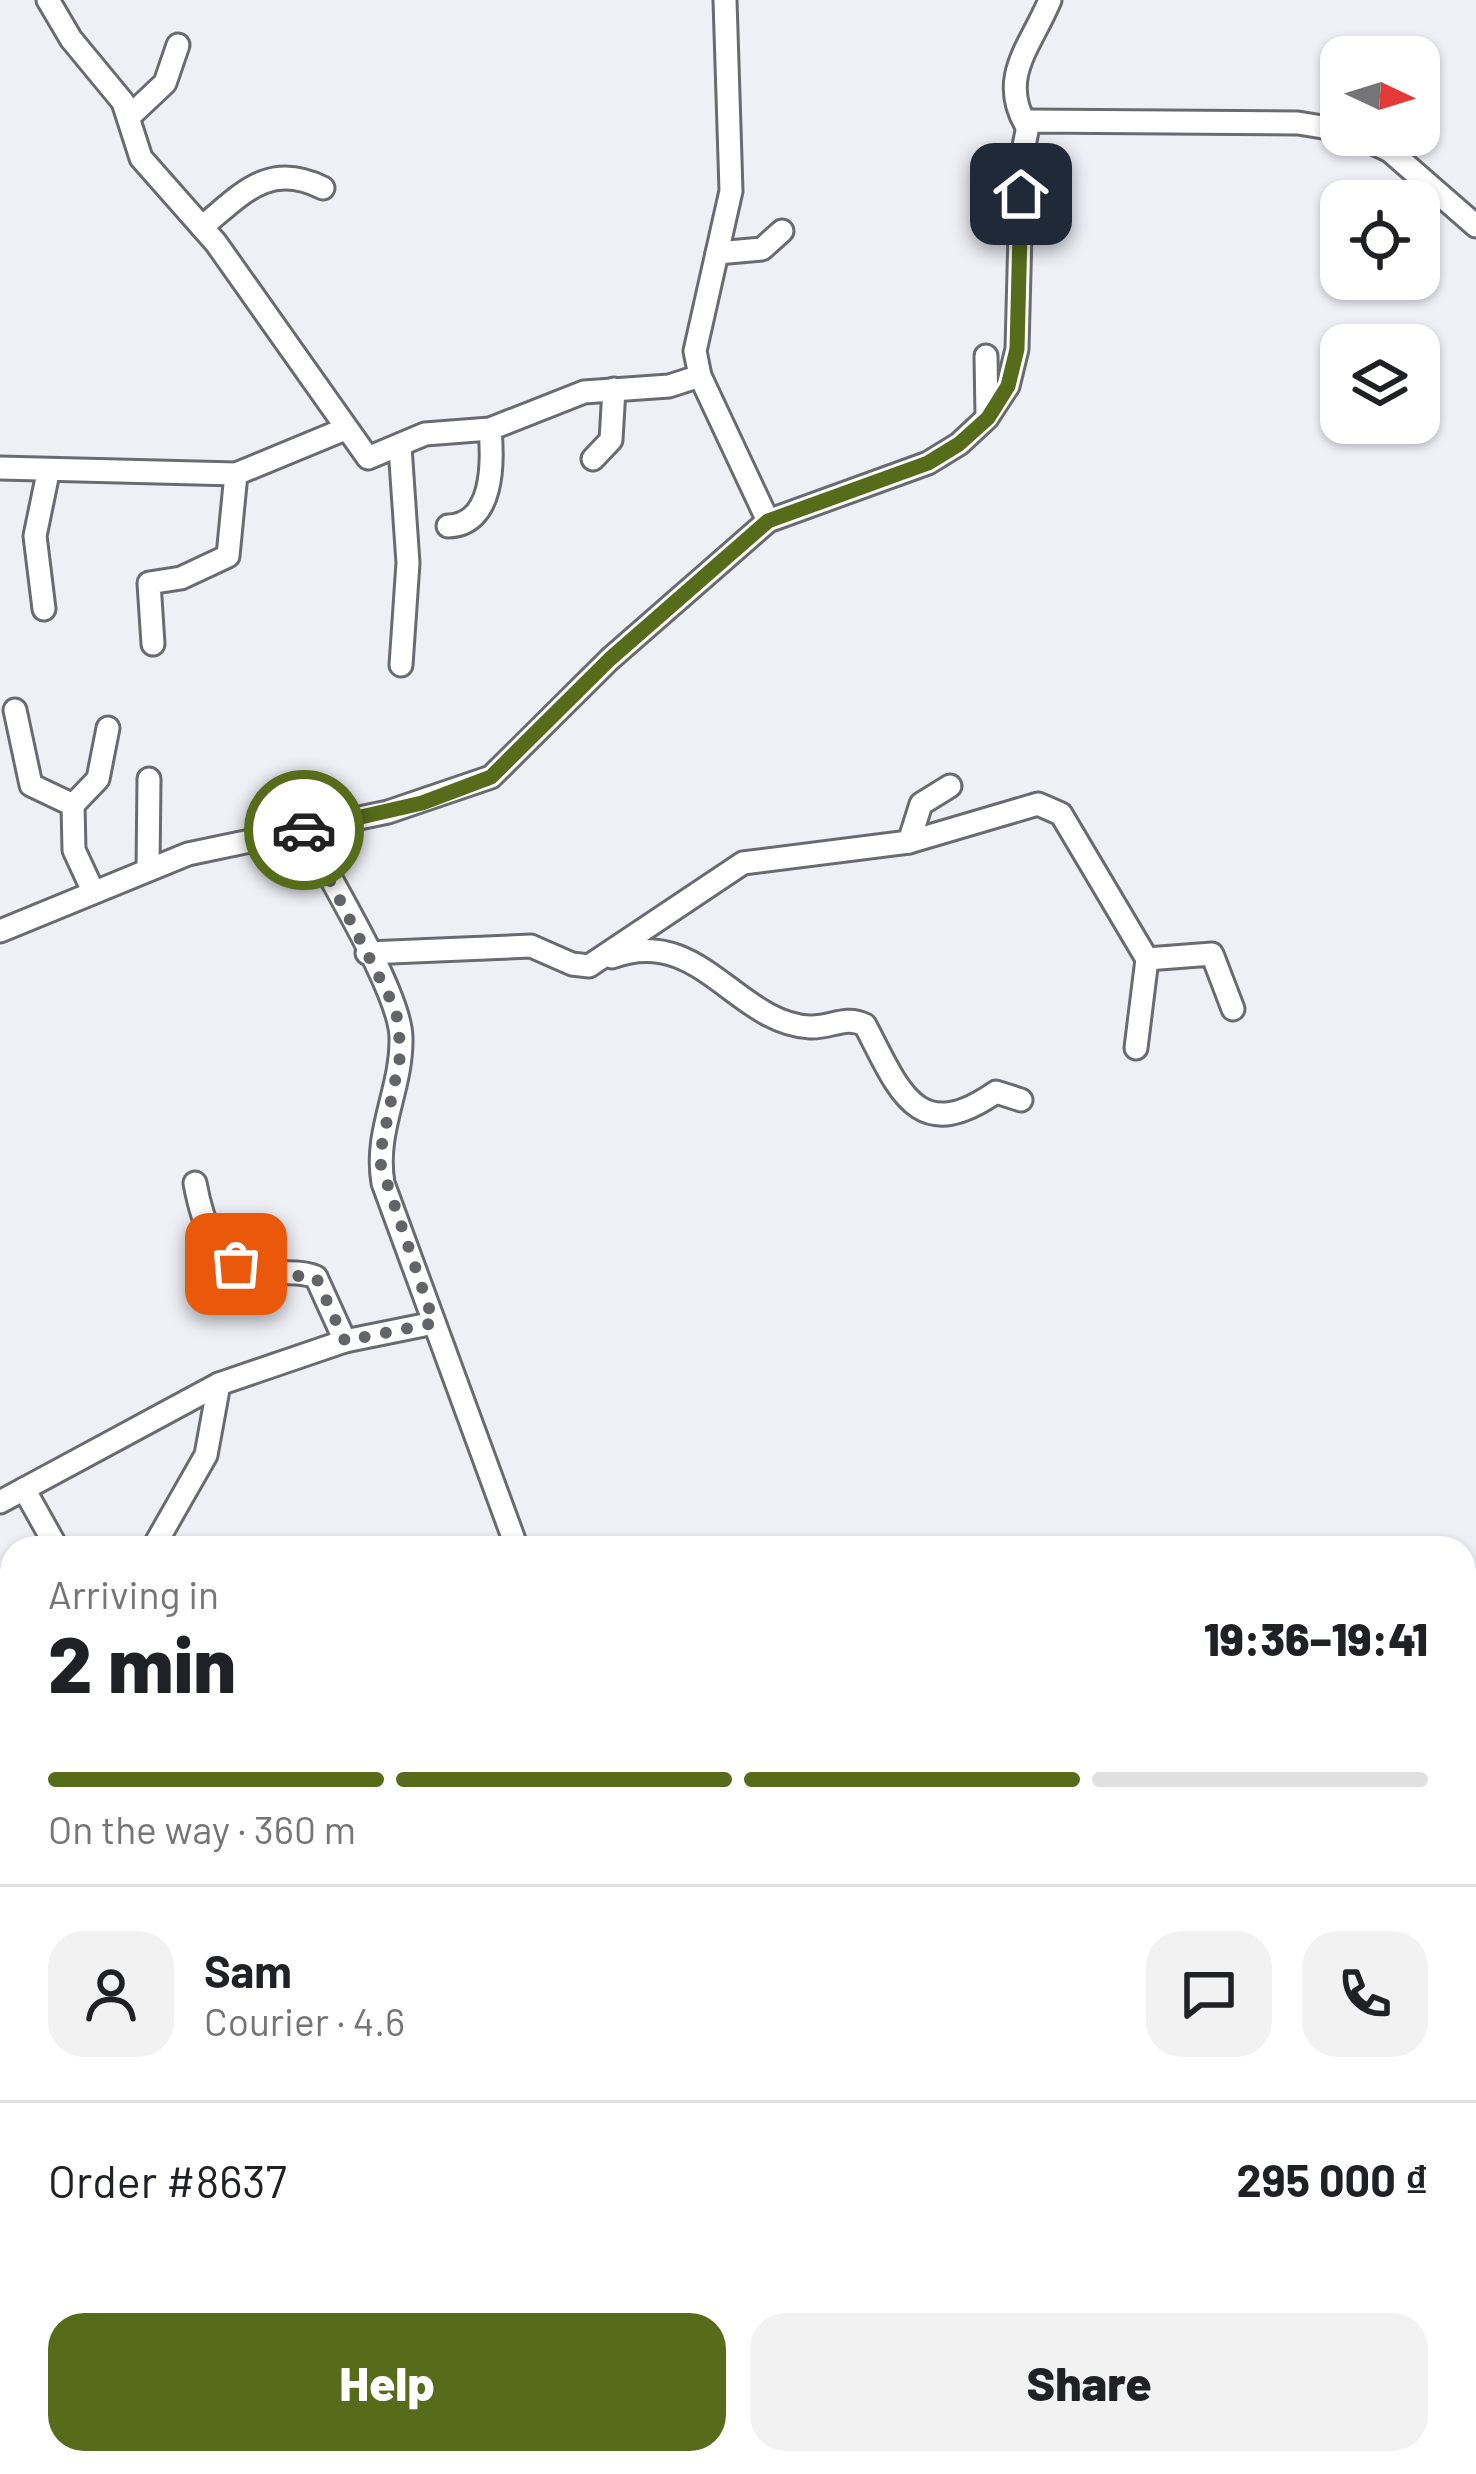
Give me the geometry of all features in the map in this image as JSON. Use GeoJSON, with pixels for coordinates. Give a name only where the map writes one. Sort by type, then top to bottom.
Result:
{"type":"FeatureCollection","features":[{"type":"Feature","properties":{"kind":"street"},"geometry":{"type":"LineString","coordinates":[[48,0],[130,116],[141,158],[202,227],[280,329],[368,458],[425,434],[490,429],[584,392],[669,386],[700,376]]}},
{"type":"Feature","properties":{"kind":"street"},"geometry":{"type":"LineString","coordinates":[[724,0],[731,191],[697,324],[700,376],[768,521]]}},
{"type":"Feature","properties":{"kind":"street"},"geometry":{"type":"LineString","coordinates":[[0,931],[148,868],[388,812],[491,777],[610,659],[768,521],[928,463],[988,418],[1008,386],[1017,349],[1026,125],[1013,103],[1014,74],[1050,0]]}},
{"type":"Feature","properties":{"kind":"street"},"geometry":{"type":"LineString","coordinates":[[130,116],[165,83],[178,44]]}},
{"type":"Feature","properties":{"kind":"street"},"geometry":{"type":"LineString","coordinates":[[1026,125],[1044,119],[1320,127]]}},
{"type":"Feature","properties":{"kind":"street"},"geometry":{"type":"LineString","coordinates":[[1396,156],[1476,226]]}},
{"type":"Feature","properties":{"kind":"street"},"geometry":{"type":"LineString","coordinates":[[202,227],[242,193],[278,176],[302,178],[322,188]]}},
{"type":"Feature","properties":{"kind":"street"},"geometry":{"type":"LineString","coordinates":[[717,253],[762,249],[782,231]]}},
{"type":"Feature","properties":{"kind":"street"},"geometry":{"type":"LineString","coordinates":[[986,356],[988,418]]}},
{"type":"Feature","properties":{"kind":"street"},"geometry":{"type":"LineString","coordinates":[[593,459],[611,440],[614,389]]}},
{"type":"Feature","properties":{"kind":"street"},"geometry":{"type":"LineString","coordinates":[[0,468],[49,473],[101,468],[236,474],[345,429]]}},
{"type":"Feature","properties":{"kind":"street"},"geometry":{"type":"LineString","coordinates":[[448,526],[472,518],[485,496],[493,460],[490,429]]}},
{"type":"Feature","properties":{"kind":"street"},"geometry":{"type":"LineString","coordinates":[[400,446],[408,562],[401,665]]}},
{"type":"Feature","properties":{"kind":"street"},"geometry":{"type":"LineString","coordinates":[[44,609],[35,536],[49,473]]}},
{"type":"Feature","properties":{"kind":"street"},"geometry":{"type":"LineString","coordinates":[[153,644],[149,583],[181,578],[228,556],[236,474]]}},
{"type":"Feature","properties":{"kind":"street"},"geometry":{"type":"LineString","coordinates":[[15,710],[31,785],[73,805]]}},
{"type":"Feature","properties":{"kind":"street"},"geometry":{"type":"LineString","coordinates":[[93,891],[74,850],[73,805],[98,778],[108,728]]}},
{"type":"Feature","properties":{"kind":"street"},"geometry":{"type":"LineString","coordinates":[[148,868],[149,779]]}},
{"type":"Feature","properties":{"kind":"street"},"geometry":{"type":"LineString","coordinates":[[909,842],[921,804],[950,786]]}},
{"type":"Feature","properties":{"kind":"street"},"geometry":{"type":"LineString","coordinates":[[589,966],[743,862],[909,842],[1038,804],[1054,808],[1147,959],[1136,1048]]}},
{"type":"Feature","properties":{"kind":"street"},"geometry":{"type":"LineString","coordinates":[[304,829],[402,1032],[380,1134],[383,1183],[514,1536]]}},
{"type":"Feature","properties":{"kind":"street"},"geometry":{"type":"LineString","coordinates":[[367,953],[531,946],[572,964],[589,966],[628,951],[658,950],[688,961],[767,1012],[810,1027],[854,1019],[866,1025],[904,1096],[920,1111],[945,1117],[967,1112],[996,1092],[1021,1100]]}},
{"type":"Feature","properties":{"kind":"street"},"geometry":{"type":"LineString","coordinates":[[1147,959],[1212,954],[1233,1009]]}},
{"type":"Feature","properties":{"kind":"street"},"geometry":{"type":"LineString","coordinates":[[195,1183],[206,1230],[236,1264],[252,1273],[316,1277],[345,1341]]}},
{"type":"Feature","properties":{"kind":"street"},"geometry":{"type":"LineString","coordinates":[[0,1502],[219,1384],[345,1341],[434,1323]]}},
{"type":"Feature","properties":{"kind":"street"},"geometry":{"type":"LineString","coordinates":[[160,1536],[206,1455],[219,1384]]}},
{"type":"Feature","properties":{"kind":"street"},"geometry":{"type":"LineString","coordinates":[[24,1489],[50,1536]]}},
{"type":"Feature","properties":{"kind":"way so far"},"geometry":{"type":"LineString","coordinates":[[236,1264],[252,1273],[316,1277],[345,1341],[434,1323],[383,1183],[379,1159],[402,1032],[396,1010],[304,830]]}},
{"type":"Feature","properties":{"kind":"route"},"geometry":{"type":"LineString","coordinates":[[304,830],[422,803],[491,777],[518,756],[610,659],[768,521],[928,463],[959,444],[988,418],[1008,386],[1017,349],[1021,194]]}}]}
